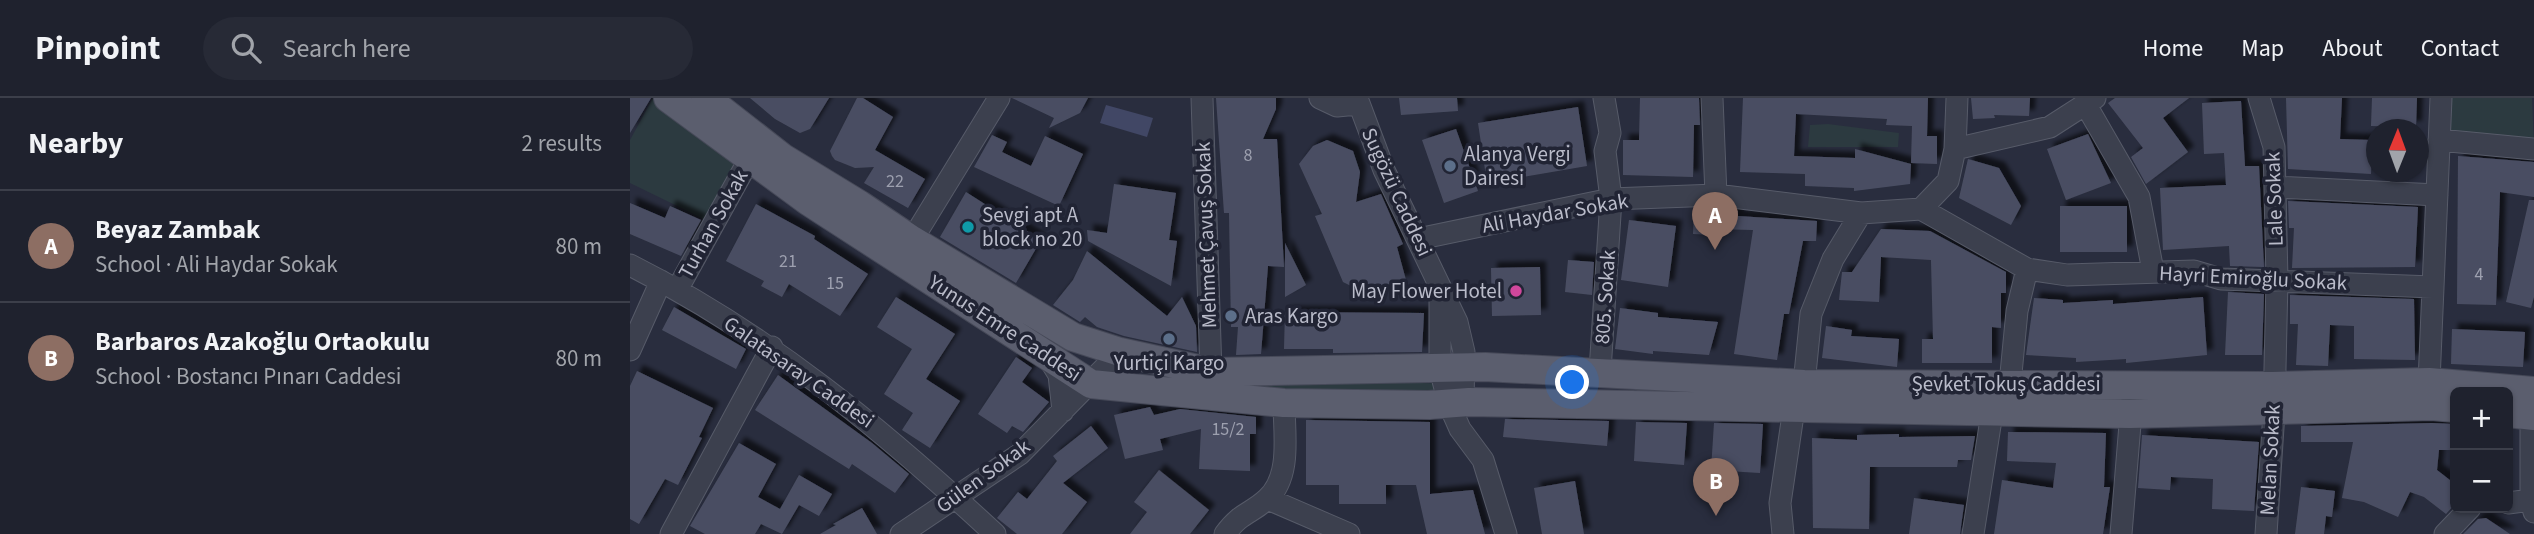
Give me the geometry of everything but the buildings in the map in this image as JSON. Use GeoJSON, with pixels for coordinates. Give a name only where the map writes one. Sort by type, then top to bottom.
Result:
{"type":"FeatureCollection","features":[{"type":"Feature","properties":{"kind":"main road","name":"Yunus Emre Caddesi"},"geometry":{"type":"LineString","coordinates":[[668,98],[808,201],[1091,384],[1284,404],[1464,403]]}},
{"type":"Feature","properties":{"kind":"main road","name":"Yunus Emre Caddesi"},"geometry":{"type":"LineString","coordinates":[[706,98],[783,158],[1073,337],[1120,352],[1211,372],[1461,368]]}},
{"type":"Feature","properties":{"kind":"main road","name":"Şevket Tokuş Caddesi"},"geometry":{"type":"LineString","coordinates":[[1461,368],[1600,371],[1799,396],[1992,412],[2130,414],[2429,382],[2527,409]]}},
{"type":"Feature","properties":{"kind":"main road","name":"Şevket Tokuş Caddesi"},"geometry":{"type":"LineString","coordinates":[[1464,403],[1799,396],[2010,384],[2135,384],[2274,399],[2450,408]]}},
{"type":"Feature","properties":{"kind":"street"},"geometry":{"type":"LineString","coordinates":[[912,240],[999,98]]}},
{"type":"Feature","properties":{"kind":"street","name":"Mehmet Çavuş Sokak"},"geometry":{"type":"LineString","coordinates":[[1202,98],[1211,372]]}},
{"type":"Feature","properties":{"kind":"street"},"geometry":{"type":"LineString","coordinates":[[1320,98],[1337,106],[1357,101]]}},
{"type":"Feature","properties":{"kind":"street","name":"805. Sokak"},"geometry":{"type":"LineString","coordinates":[[1600,371],[1611,199],[1605,150],[1610,133],[1604,98]]}},
{"type":"Feature","properties":{"kind":"street"},"geometry":{"type":"LineString","coordinates":[[1712,98],[1716,195]]}},
{"type":"Feature","properties":{"kind":"street"},"geometry":{"type":"LineString","coordinates":[[1922,209],[1948,181],[1955,149],[1957,98]]}},
{"type":"Feature","properties":{"kind":"street","name":"Lale Sokak"},"geometry":{"type":"LineString","coordinates":[[2259,98],[2274,147],[2277,280],[2274,399]]}},
{"type":"Feature","properties":{"kind":"street"},"geometry":{"type":"LineString","coordinates":[[2429,382],[2441,98]]}},
{"type":"Feature","properties":{"kind":"street","name":"Sugözü Caddesi"},"geometry":{"type":"LineString","coordinates":[[1357,101],[1384,170],[1457,322],[1464,403],[1460,429],[1483,460],[1506,534]]}},
{"type":"Feature","properties":{"kind":"street"},"geometry":{"type":"LineString","coordinates":[[1955,149],[2050,127],[2090,102],[2139,197],[2152,271]]}},
{"type":"Feature","properties":{"kind":"street"},"geometry":{"type":"LineString","coordinates":[[2439,140],[2534,149]]}},
{"type":"Feature","properties":{"kind":"street","name":"Turhan Sokak"},"geometry":{"type":"LineString","coordinates":[[630,351],[750,158]]}},
{"type":"Feature","properties":{"kind":"street"},"geometry":{"type":"LineString","coordinates":[[2275,187],[2437,195]]}},
{"type":"Feature","properties":{"kind":"street","name":"Ali Haydar Sokak"},"geometry":{"type":"LineString","coordinates":[[1418,239],[1611,199],[1716,195],[1861,213],[1922,209]]}},
{"type":"Feature","properties":{"kind":"street","name":"Hayri Emiroğlu Sokak"},"geometry":{"type":"LineString","coordinates":[[1922,209],[2027,269],[2067,275],[2194,271],[2221,279],[2433,288]]}},
{"type":"Feature","properties":{"kind":"street"},"geometry":{"type":"LineString","coordinates":[[1783,534],[1780,503],[1811,314],[1833,259],[1861,213]]}},
{"type":"Feature","properties":{"kind":"street","name":"Galatasaray Caddesi"},"geometry":{"type":"LineString","coordinates":[[630,265],[669,285],[772,348],[885,434],[995,534]]}},
{"type":"Feature","properties":{"kind":"street"},"geometry":{"type":"LineString","coordinates":[[2010,384],[2017,311],[2027,269]]}},
{"type":"Feature","properties":{"kind":"street"},"geometry":{"type":"LineString","coordinates":[[671,534],[772,348]]}},
{"type":"Feature","properties":{"kind":"street","name":"Gülen Sokak"},"geometry":{"type":"LineString","coordinates":[[901,534],[1020,454],[1120,352]]}},
{"type":"Feature","properties":{"kind":"street"},"geometry":{"type":"LineString","coordinates":[[1048,357],[1059,376],[1063,411]]}},
{"type":"Feature","properties":{"kind":"street"},"geometry":{"type":"LineString","coordinates":[[2121,534],[2130,414],[2135,384]]}},
{"type":"Feature","properties":{"kind":"street","name":"Melan Sokak"},"geometry":{"type":"LineString","coordinates":[[2266,534],[2274,399]]}},
{"type":"Feature","properties":{"kind":"street"},"geometry":{"type":"LineString","coordinates":[[1225,534],[1238,517],[1268,499],[1283,472],[1284,404]]}},
{"type":"Feature","properties":{"kind":"street"},"geometry":{"type":"LineString","coordinates":[[2513,504],[2533,506],[2527,409]]}},
{"type":"Feature","properties":{"kind":"street"},"geometry":{"type":"LineString","coordinates":[[1973,534],[1992,412]]}},
{"type":"Feature","properties":{"kind":"street"},"geometry":{"type":"LineString","coordinates":[[1268,499],[1349,534]]}},
{"type":"Feature","properties":{"kind":"street"},"geometry":{"type":"LineString","coordinates":[[2445,534],[2465,513]]}},
{"type":"Feature","properties":{"kind":"shaded area"},"geometry":{"type":"Polygon","coordinates":[[[653,98],[660,98],[744,160],[710,222],[630,183],[630,140],[653,98]]]}},
{"type":"Feature","properties":{"kind":"shaded area"},"geometry":{"type":"Polygon","coordinates":[[[2445,98],[2532,98],[2534,145],[2443,135],[2445,98]]]}},
{"type":"Feature","properties":{"kind":"shaded area"},"geometry":{"type":"Polygon","coordinates":[[[1828,124],[1899,133],[1898,147],[1808,147],[1810,125],[1828,124]]]}},
{"type":"Feature","properties":{"kind":"shaded area"},"geometry":{"type":"Polygon","coordinates":[[[1225,377],[1455,384],[1454,399],[1225,392],[1225,377]]]}},
{"type":"Feature","properties":{"kind":"water"},"geometry":{"type":"Polygon","coordinates":[[[1106,105],[1153,118],[1147,137],[1100,123],[1106,105]]]}},
{"type":"Feature","properties":{"kind":"place","name":"Alanya Vergi Dairesi"},"geometry":{"type":"Point","coordinates":[1450,166]}},
{"type":"Feature","properties":{"kind":"place","name":"Sevgi apt A block no 20"},"geometry":{"type":"Point","coordinates":[968,227]}},
{"type":"Feature","properties":{"kind":"place","name":"Beyaz Zambak"},"geometry":{"type":"Point","coordinates":[1715,250]}},
{"type":"Feature","properties":{"kind":"place","name":"May Flower Hotel"},"geometry":{"type":"Point","coordinates":[1516,291]}},
{"type":"Feature","properties":{"kind":"place","name":"Aras Kargo"},"geometry":{"type":"Point","coordinates":[1231,316]}},
{"type":"Feature","properties":{"kind":"place","name":"Yurtiçi Kargo"},"geometry":{"type":"Point","coordinates":[1169,339]}},
{"type":"Feature","properties":{"kind":"place","name":"Barbaros Azakoğlu Ortaokulu"},"geometry":{"type":"Point","coordinates":[1716,516]}}]}
